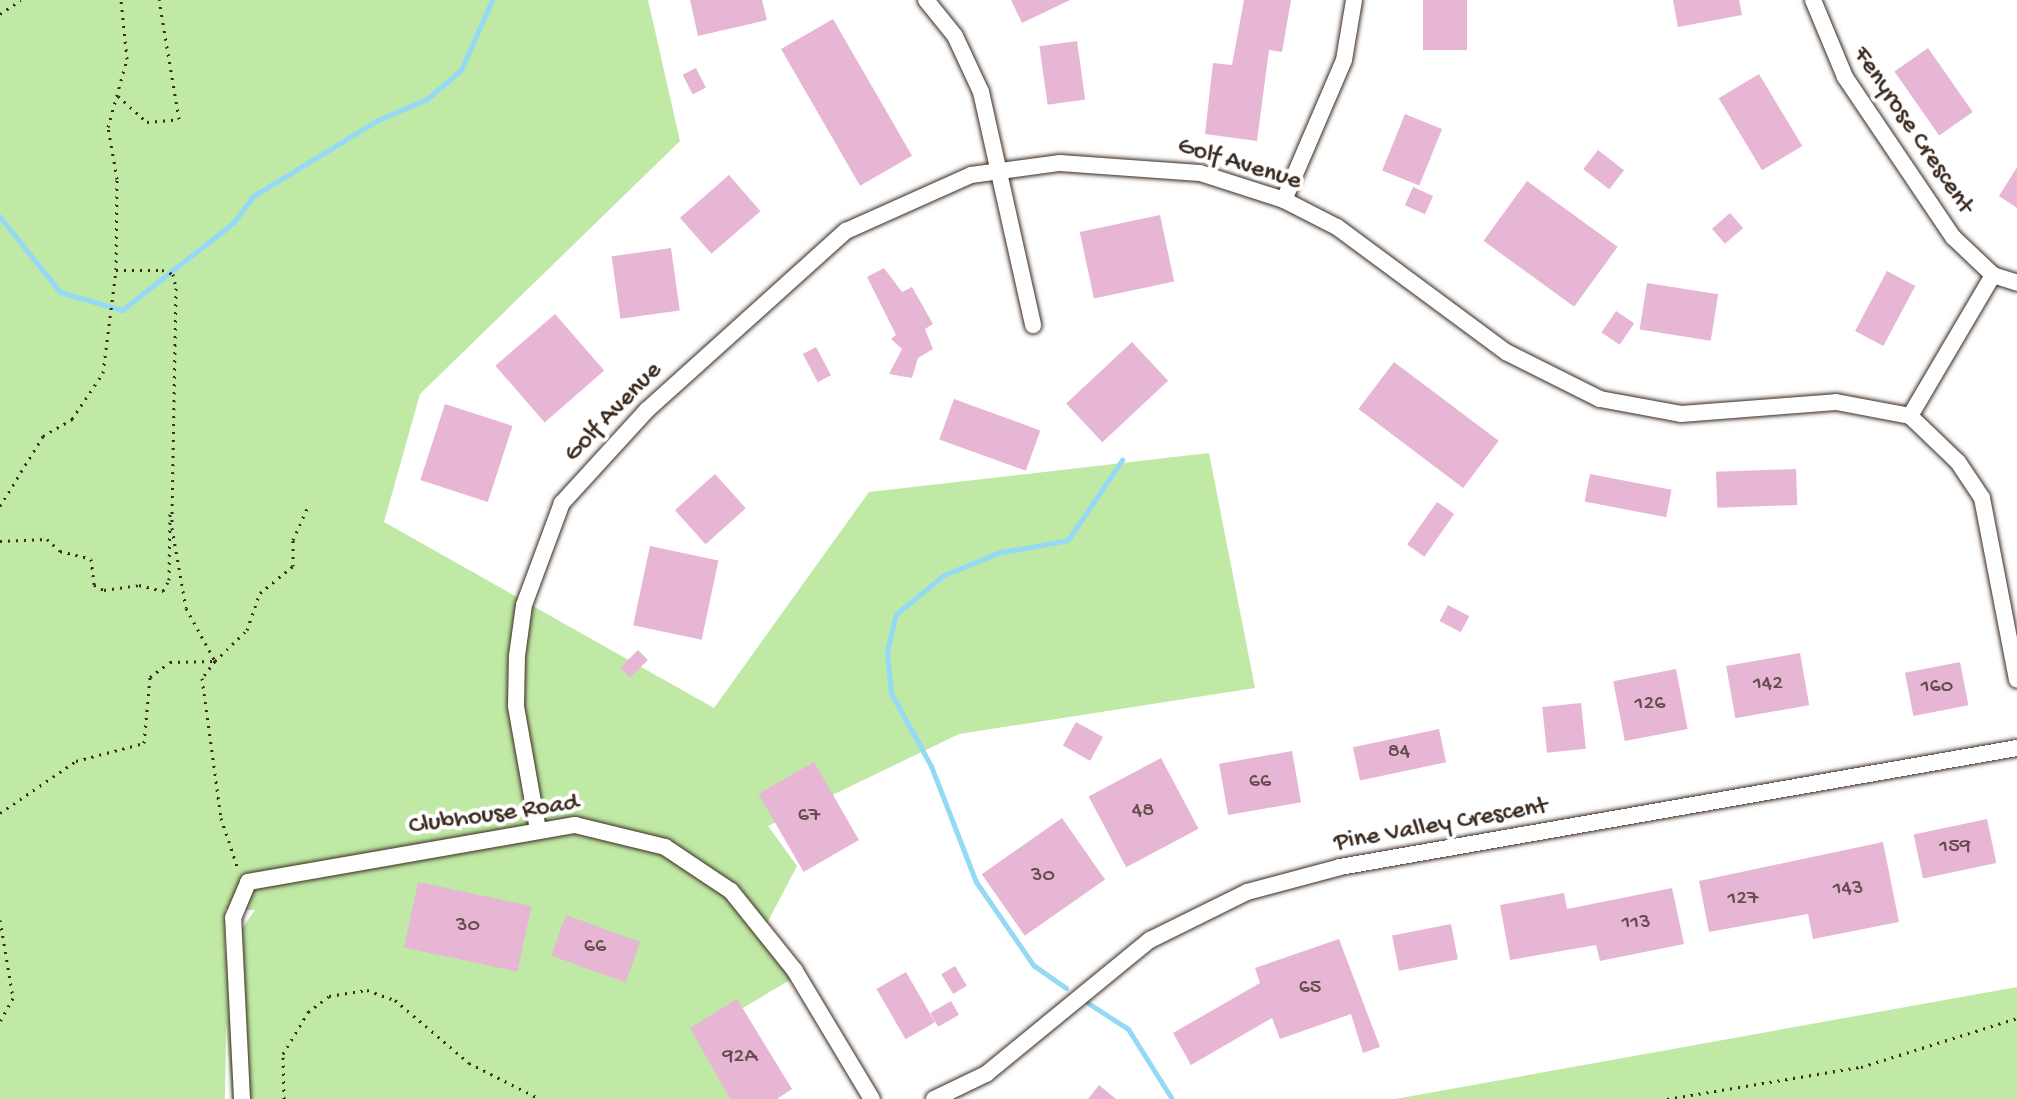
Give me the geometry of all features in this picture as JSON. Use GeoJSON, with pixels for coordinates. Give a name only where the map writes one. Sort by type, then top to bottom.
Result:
{"type":"FeatureCollection","features":[{"type":"Feature","properties":{"kind":"street"},"geometry":{"type":"LineString","coordinates":[[926,0],[955,36],[981,92],[995,171],[1033,325]]}},
{"type":"Feature","properties":{"kind":"street"},"geometry":{"type":"LineString","coordinates":[[1284,200],[1344,60],[1354,0]]}},
{"type":"Feature","properties":{"kind":"street","name":"Fenyrose Crescent"},"geometry":{"type":"LineString","coordinates":[[1813,0],[1845,77],[1953,237],[1993,275],[2017,283]]}},
{"type":"Feature","properties":{"kind":"street","name":"Golf Avenue"},"geometry":{"type":"LineString","coordinates":[[538,830],[516,706],[517,656],[524,605],[562,503],[647,410],[846,231],[995,171],[1142,163],[1284,200],[1350,236],[1506,352],[1600,399],[1681,414],[1836,402],[1910,416]]}},
{"type":"Feature","properties":{"kind":"street"},"geometry":{"type":"LineString","coordinates":[[1993,275],[1910,416],[1958,462],[1982,498],[2017,680]]}},
{"type":"Feature","properties":{"kind":"street","name":"Pine Valley Crescent"},"geometry":{"type":"LineString","coordinates":[[934,1099],[986,1074],[1150,940],[1247,892],[1340,867],[2017,748]]}},
{"type":"Feature","properties":{"kind":"street","name":"Clubhouse Road"},"geometry":{"type":"LineString","coordinates":[[241,889],[255,879],[538,830],[575,825],[628,833],[692,862],[731,891],[795,971],[872,1099]]}},
{"type":"Feature","properties":{"kind":"street"},"geometry":{"type":"LineString","coordinates":[[241,889],[233,918],[242,1099]]}},
{"type":"Feature","properties":{"kind":"path"},"geometry":{"type":"LineString","coordinates":[[0,506],[43,436],[72,419],[103,373],[116,270],[117,179],[108,127],[127,59],[121,0]]}},
{"type":"Feature","properties":{"kind":"path"},"geometry":{"type":"LineString","coordinates":[[117,95],[147,122],[179,119],[159,0]]}},
{"type":"Feature","properties":{"kind":"path"},"geometry":{"type":"LineString","coordinates":[[0,14],[19,1]]}},
{"type":"Feature","properties":{"kind":"path"},"geometry":{"type":"LineString","coordinates":[[0,541],[47,539],[60,551],[91,559],[94,585],[104,590],[139,585],[163,591],[169,580],[176,288],[173,274],[162,270],[116,270]]}},
{"type":"Feature","properties":{"kind":"path"},"geometry":{"type":"LineString","coordinates":[[171,506],[186,608],[215,661]]}},
{"type":"Feature","properties":{"kind":"path"},"geometry":{"type":"LineString","coordinates":[[241,889],[221,818],[202,678],[247,630],[260,593],[293,566],[293,540],[308,506]]}},
{"type":"Feature","properties":{"kind":"path"},"geometry":{"type":"LineString","coordinates":[[0,813],[76,761],[144,743],[150,677],[170,662],[215,661]]}},
{"type":"Feature","properties":{"kind":"path"},"geometry":{"type":"LineString","coordinates":[[0,920],[13,998],[0,1021]]}},
{"type":"Feature","properties":{"kind":"path"},"geometry":{"type":"LineString","coordinates":[[284,1099],[283,1054],[308,1012],[329,996],[367,990],[395,1000],[434,1040],[481,1071],[540,1099]]}},
{"type":"Feature","properties":{"kind":"path"},"geometry":{"type":"LineString","coordinates":[[1667,1099],[1861,1067],[2017,1018]]}},
{"type":"Feature","properties":{"kind":"green space"},"geometry":{"type":"Polygon","coordinates":[[[0,0],[648,0],[680,141],[420,394],[384,522],[714,708],[869,492],[1209,453],[1255,688],[959,734],[768,826],[797,866],[766,925],[790,961],[790,980],[731,1015],[738,1099],[232,1099],[226,1022],[225,1099],[0,1099],[0,0]],[[225,909],[225,953],[255,910],[225,909]]]}},
{"type":"Feature","properties":{"kind":"green space"},"geometry":{"type":"Polygon","coordinates":[[[2017,987],[2017,1099],[1395,1099],[2017,987]]]}},
{"type":"Feature","properties":{"kind":"building"},"geometry":{"type":"Polygon","coordinates":[[[690,0],[762,0],[767,20],[698,36],[690,0]]]}},
{"type":"Feature","properties":{"kind":"building"},"geometry":{"type":"Polygon","coordinates":[[[1011,0],[1070,0],[1022,23],[1011,0]]]}},
{"type":"Feature","properties":{"kind":"building"},"geometry":{"type":"Polygon","coordinates":[[[1244,0],[1291,0],[1282,52],[1269,50],[1257,141],[1205,134],[1213,63],[1232,65],[1244,0]]]}},
{"type":"Feature","properties":{"kind":"building"},"geometry":{"type":"Polygon","coordinates":[[[1423,0],[1467,0],[1467,50],[1423,50],[1423,0]]]}},
{"type":"Feature","properties":{"kind":"building"},"geometry":{"type":"Polygon","coordinates":[[[1673,0],[1739,0],[1742,15],[1678,27],[1673,0]]]}},
{"type":"Feature","properties":{"kind":"building"},"geometry":{"type":"Polygon","coordinates":[[[833,19],[912,156],[860,186],[781,49],[833,19]]]}},
{"type":"Feature","properties":{"kind":"building"},"geometry":{"type":"Polygon","coordinates":[[[1077,41],[1085,99],[1048,105],[1039,46],[1077,41]]]}},
{"type":"Feature","properties":{"kind":"building"},"geometry":{"type":"Polygon","coordinates":[[[1928,48],[1973,112],[1939,135],[1894,72],[1928,48]]]}},
{"type":"Feature","properties":{"kind":"building"},"geometry":{"type":"Polygon","coordinates":[[[696,68],[706,88],[693,94],[683,75],[696,68]]]}},
{"type":"Feature","properties":{"kind":"building"},"geometry":{"type":"Polygon","coordinates":[[[1759,74],[1802,146],[1762,170],[1719,98],[1759,74]]]}},
{"type":"Feature","properties":{"kind":"building"},"geometry":{"type":"Polygon","coordinates":[[[1405,114],[1442,129],[1419,186],[1382,171],[1405,114]]]}},
{"type":"Feature","properties":{"kind":"building"},"geometry":{"type":"Polygon","coordinates":[[[1598,150],[1624,170],[1609,189],[1583,169],[1598,150]]]}},
{"type":"Feature","properties":{"kind":"building"},"geometry":{"type":"Polygon","coordinates":[[[2017,167],[2017,208],[1999,196],[2017,167]]]}},
{"type":"Feature","properties":{"kind":"building"},"geometry":{"type":"Polygon","coordinates":[[[729,175],[760,211],[711,254],[680,218],[729,175]]]}},
{"type":"Feature","properties":{"kind":"building"},"geometry":{"type":"Polygon","coordinates":[[[1527,181],[1618,247],[1574,307],[1484,241],[1527,181]]]}},
{"type":"Feature","properties":{"kind":"building"},"geometry":{"type":"Polygon","coordinates":[[[1413,187],[1433,196],[1425,214],[1405,205],[1413,187]]]}},
{"type":"Feature","properties":{"kind":"building"},"geometry":{"type":"Polygon","coordinates":[[[1730,213],[1743,228],[1725,244],[1712,229],[1730,213]]]}},
{"type":"Feature","properties":{"kind":"building"},"geometry":{"type":"Polygon","coordinates":[[[1160,215],[1174,282],[1094,299],[1080,232],[1160,215]]]}},
{"type":"Feature","properties":{"kind":"building"},"geometry":{"type":"Polygon","coordinates":[[[671,248],[680,310],[620,319],[612,256],[671,248]]]}},
{"type":"Feature","properties":{"kind":"building"},"geometry":{"type":"Polygon","coordinates":[[[884,268],[902,292],[912,287],[933,324],[925,329],[933,349],[918,358],[912,378],[889,374],[902,349],[891,339],[896,335],[867,277],[884,268]]]}},
{"type":"Feature","properties":{"kind":"building"},"geometry":{"type":"Polygon","coordinates":[[[1887,271],[1915,286],[1883,346],[1855,331],[1887,271]]]}},
{"type":"Feature","properties":{"kind":"building"},"geometry":{"type":"Polygon","coordinates":[[[1647,283],[1718,294],[1711,341],[1640,329],[1647,283]]]}},
{"type":"Feature","properties":{"kind":"building"},"geometry":{"type":"Polygon","coordinates":[[[1616,311],[1634,323],[1620,345],[1601,333],[1616,311]]]}},
{"type":"Feature","properties":{"kind":"building"},"geometry":{"type":"Polygon","coordinates":[[[555,314],[604,371],[545,422],[495,366],[555,314]]]}},
{"type":"Feature","properties":{"kind":"building"},"geometry":{"type":"Polygon","coordinates":[[[1132,342],[1168,381],[1102,442],[1066,403],[1132,342]]]}},
{"type":"Feature","properties":{"kind":"building"},"geometry":{"type":"Polygon","coordinates":[[[816,347],[831,375],[818,382],[803,354],[816,347]]]}},
{"type":"Feature","properties":{"kind":"building"},"geometry":{"type":"Polygon","coordinates":[[[1394,362],[1499,441],[1463,488],[1358,409],[1394,362]]]}},
{"type":"Feature","properties":{"kind":"building"},"geometry":{"type":"Polygon","coordinates":[[[954,399],[1040,430],[1026,471],[939,439],[954,399]]]}},
{"type":"Feature","properties":{"kind":"building"},"geometry":{"type":"Polygon","coordinates":[[[445,404],[513,426],[488,502],[420,480],[445,404]]]}},
{"type":"Feature","properties":{"kind":"building"},"geometry":{"type":"Polygon","coordinates":[[[1796,469],[1797,505],[1717,508],[1716,472],[1796,469]]]}},
{"type":"Feature","properties":{"kind":"building"},"geometry":{"type":"Polygon","coordinates":[[[715,474],[746,508],[706,544],[675,510],[715,474]]]}},
{"type":"Feature","properties":{"kind":"building"},"geometry":{"type":"Polygon","coordinates":[[[1590,474],[1671,490],[1666,517],[1585,501],[1590,474]]]}},
{"type":"Feature","properties":{"kind":"building"},"geometry":{"type":"Polygon","coordinates":[[[1437,502],[1454,514],[1424,557],[1407,545],[1437,502]]]}},
{"type":"Feature","properties":{"kind":"building"},"geometry":{"type":"Polygon","coordinates":[[[650,546],[718,561],[702,640],[633,625],[650,546]]]}},
{"type":"Feature","properties":{"kind":"building"},"geometry":{"type":"Polygon","coordinates":[[[1448,605],[1469,616],[1461,632],[1440,621],[1448,605]]]}},
{"type":"Feature","properties":{"kind":"building"},"geometry":{"type":"Polygon","coordinates":[[[638,650],[648,660],[630,678],[620,668],[638,650]]]}},
{"type":"Feature","properties":{"kind":"building"},"geometry":{"type":"Polygon","coordinates":[[[1800,653],[1809,705],[1735,718],[1726,666],[1800,653]]]}},
{"type":"Feature","properties":{"kind":"building"},"geometry":{"type":"Polygon","coordinates":[[[1960,662],[1968,705],[1913,716],[1905,673],[1960,662]]]}},
{"type":"Feature","properties":{"kind":"building"},"geometry":{"type":"Polygon","coordinates":[[[1676,669],[1688,729],[1625,741],[1613,681],[1676,669]]]}},
{"type":"Feature","properties":{"kind":"building"},"geometry":{"type":"Polygon","coordinates":[[[1581,703],[1586,749],[1547,753],[1542,707],[1581,703]]]}},
{"type":"Feature","properties":{"kind":"building"},"geometry":{"type":"Polygon","coordinates":[[[1076,722],[1103,737],[1090,761],[1063,746],[1076,722]]]}},
{"type":"Feature","properties":{"kind":"building"},"geometry":{"type":"Polygon","coordinates":[[[1439,729],[1446,762],[1360,781],[1353,747],[1439,729]]]}},
{"type":"Feature","properties":{"kind":"building"},"geometry":{"type":"Polygon","coordinates":[[[1292,751],[1301,802],[1228,815],[1219,764],[1292,751]]]}},
{"type":"Feature","properties":{"kind":"building"},"geometry":{"type":"Polygon","coordinates":[[[1161,758],[1199,829],[1126,867],[1089,796],[1161,758]]]}},
{"type":"Feature","properties":{"kind":"building"},"geometry":{"type":"Polygon","coordinates":[[[814,762],[859,840],[804,872],[759,794],[814,762]]]}},
{"type":"Feature","properties":{"kind":"building"},"geometry":{"type":"Polygon","coordinates":[[[1062,818],[1105,879],[1025,936],[982,874],[1062,818]]]}},
{"type":"Feature","properties":{"kind":"building"},"geometry":{"type":"Polygon","coordinates":[[[1987,819],[1996,863],[1923,879],[1914,835],[1987,819]]]}},
{"type":"Feature","properties":{"kind":"building"},"geometry":{"type":"Polygon","coordinates":[[[1883,842],[1899,922],[1813,939],[1808,914],[1709,932],[1699,881],[1883,842]]]}},
{"type":"Feature","properties":{"kind":"building"},"geometry":{"type":"Polygon","coordinates":[[[418,882],[531,906],[518,972],[404,948],[418,882]]]}},
{"type":"Feature","properties":{"kind":"building"},"geometry":{"type":"Polygon","coordinates":[[[1672,888],[1684,944],[1600,961],[1596,945],[1510,960],[1500,905],[1564,893],[1567,909],[1672,888]]]}},
{"type":"Feature","properties":{"kind":"building"},"geometry":{"type":"Polygon","coordinates":[[[566,915],[640,942],[626,982],[551,955],[566,915]]]}},
{"type":"Feature","properties":{"kind":"building"},"geometry":{"type":"Polygon","coordinates":[[[1451,924],[1458,959],[1399,971],[1392,935],[1451,924]]]}},
{"type":"Feature","properties":{"kind":"building"},"geometry":{"type":"Polygon","coordinates":[[[1339,939],[1380,1047],[1363,1053],[1351,1014],[1280,1039],[1272,1018],[1191,1065],[1173,1033],[1260,983],[1255,968],[1339,939]]]}},
{"type":"Feature","properties":{"kind":"building"},"geometry":{"type":"Polygon","coordinates":[[[955,966],[967,986],[953,994],[941,974],[955,966]]]}},
{"type":"Feature","properties":{"kind":"building"},"geometry":{"type":"Polygon","coordinates":[[[906,972],[935,1022],[906,1039],[877,989],[906,972]]]}},
{"type":"Feature","properties":{"kind":"building"},"geometry":{"type":"Polygon","coordinates":[[[737,999],[792,1089],[777,1099],[730,1099],[690,1028],[737,999]]]}},
{"type":"Feature","properties":{"kind":"building"},"geometry":{"type":"Polygon","coordinates":[[[951,1001],[959,1015],[938,1027],[930,1013],[951,1001]]]}},
{"type":"Feature","properties":{"kind":"building"},"geometry":{"type":"Polygon","coordinates":[[[1099,1085],[1116,1099],[1088,1099],[1099,1085]]]}},
{"type":"Feature","properties":{"kind":"waterway"},"geometry":{"type":"LineString","coordinates":[[0,217],[60,292],[122,310],[233,223],[253,196],[378,120],[427,99],[461,70],[492,0]]}},
{"type":"Feature","properties":{"kind":"waterway"},"geometry":{"type":"LineString","coordinates":[[1066,988],[1034,966],[976,882],[931,766],[891,693],[887,652],[896,614],[944,575],[998,553],[1068,540],[1122,460]]}},
{"type":"Feature","properties":{"kind":"waterway"},"geometry":{"type":"LineString","coordinates":[[1088,1003],[1128,1029],[1172,1099]]}}]}
